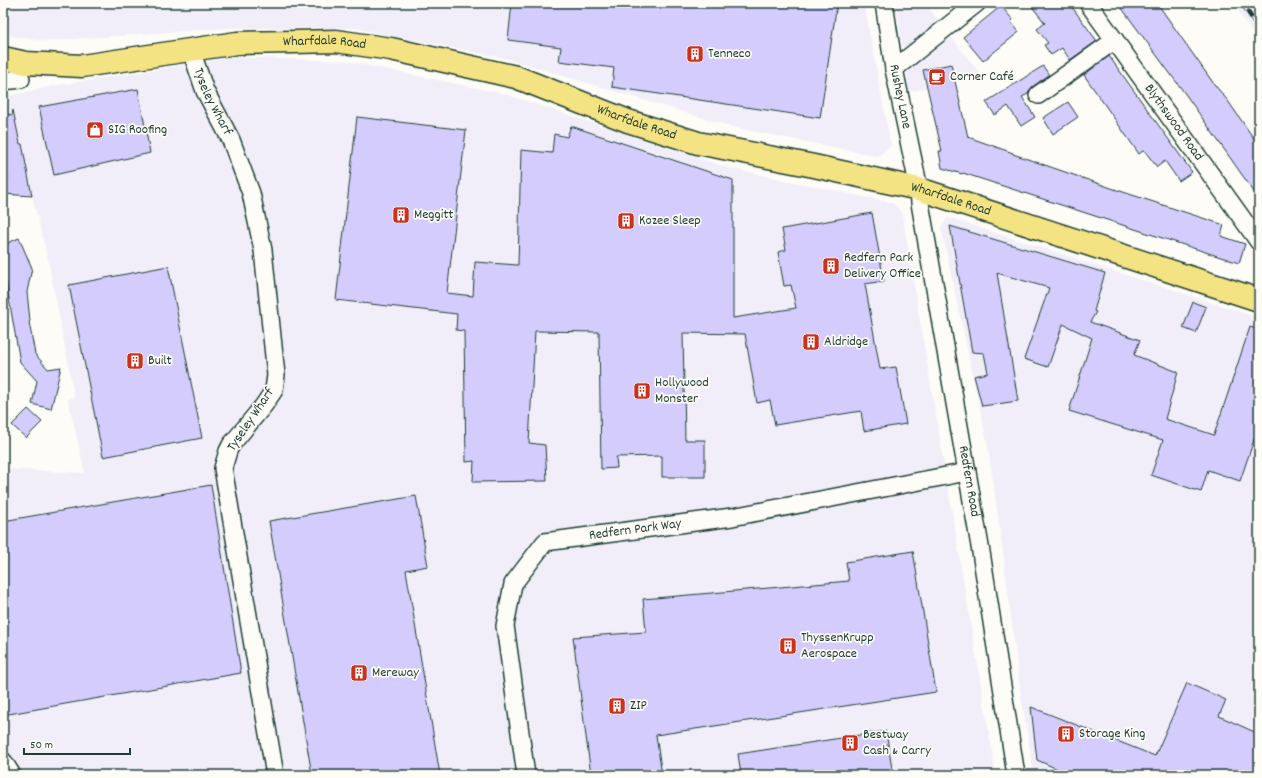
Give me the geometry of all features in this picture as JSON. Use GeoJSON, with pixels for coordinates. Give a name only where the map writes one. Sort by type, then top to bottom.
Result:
{"type":"FeatureCollection","features":[{"type":"Feature","properties":{"kind":"main road","name":"Wharfdale Road"},"geometry":{"type":"LineString","coordinates":[[3,58],[26,63],[82,66],[237,43],[336,41],[391,49],[516,77],[628,121],[698,143],[919,189],[1259,300]]}},
{"type":"Feature","properties":{"kind":"street","name":"Rushey Lane"},"geometry":{"type":"LineString","coordinates":[[884,3],[894,69],[919,189]]}},
{"type":"Feature","properties":{"kind":"street"},"geometry":{"type":"LineString","coordinates":[[894,69],[977,3]]}},
{"type":"Feature","properties":{"kind":"street","name":"Blythswood Road"},"geometry":{"type":"LineString","coordinates":[[1088,3],[1259,242]]}},
{"type":"Feature","properties":{"kind":"street"},"geometry":{"type":"LineString","coordinates":[[1038,95],[1115,40]]}},
{"type":"Feature","properties":{"kind":"street","name":"Tyseley Wharf"},"geometry":{"type":"LineString","coordinates":[[191,50],[205,91],[231,140],[251,194],[263,250],[276,375],[274,390],[264,405],[231,445],[223,468],[275,775]]}},
{"type":"Feature","properties":{"kind":"street"},"geometry":{"type":"LineString","coordinates":[[3,81],[21,79]]}},
{"type":"Feature","properties":{"kind":"street","name":"Redfern Road"},"geometry":{"type":"LineString","coordinates":[[919,189],[920,203],[967,472],[1016,775]]}},
{"type":"Feature","properties":{"kind":"street","name":"Redfern Park Way"},"geometry":{"type":"LineString","coordinates":[[526,775],[505,626],[513,584],[545,542],[732,517],[967,472]]}},
{"type":"Feature","properties":{"kind":"street"},"geometry":{"type":"LineString","coordinates":[[3,761],[12,775]]}},
{"type":"Feature","properties":{"kind":"shaded area"},"geometry":{"type":"Polygon","coordinates":[[[3,3],[864,3],[891,146],[878,156],[736,128],[504,58],[354,28],[227,28],[45,41],[3,35],[3,3]]]}},
{"type":"Feature","properties":{"kind":"shaded area"},"geometry":{"type":"Polygon","coordinates":[[[896,3],[925,3],[981,75],[909,92],[896,3]]]}},
{"type":"Feature","properties":{"kind":"shaded area"},"geometry":{"type":"Polygon","coordinates":[[[1233,3],[1259,3],[1259,44],[1233,3]]]}},
{"type":"Feature","properties":{"kind":"shaded area"},"geometry":{"type":"Polygon","coordinates":[[[233,57],[346,61],[505,94],[729,168],[893,203],[902,213],[996,775],[3,775],[3,469],[85,473],[68,399],[74,396],[70,373],[48,259],[32,196],[3,195],[3,97],[53,86],[233,57]]]}},
{"type":"Feature","properties":{"kind":"shaded area"},"geometry":{"type":"Polygon","coordinates":[[[947,218],[1259,318],[1259,775],[1034,775],[1021,696],[987,441],[941,228],[947,218]]]}},
{"type":"Feature","properties":{"kind":"building","name":"Tenneco"},"geometry":{"type":"Polygon","coordinates":[[[512,3],[837,3],[820,118],[612,87],[614,68],[559,61],[561,47],[508,40],[512,3]]]}},
{"type":"Feature","properties":{"kind":"building"},"geometry":{"type":"Polygon","coordinates":[[[1029,3],[1069,3],[1097,41],[1070,60],[1062,48],[1051,55],[1044,45],[1048,43],[1037,29],[1045,23],[1029,3]]]}},
{"type":"Feature","properties":{"kind":"building"},"geometry":{"type":"Polygon","coordinates":[[[1118,3],[1157,3],[1214,84],[1228,101],[1259,146],[1259,199],[1186,95],[1118,3]]]}},
{"type":"Feature","properties":{"kind":"building"},"geometry":{"type":"Polygon","coordinates":[[[1001,6],[1013,20],[1011,22],[1019,32],[983,61],[963,37],[1001,6]]]}},
{"type":"Feature","properties":{"kind":"building"},"geometry":{"type":"Polygon","coordinates":[[[1109,56],[1192,172],[1179,181],[1165,161],[1157,167],[1144,150],[1139,154],[1084,75],[1109,56]]]}},
{"type":"Feature","properties":{"kind":"building"},"geometry":{"type":"Polygon","coordinates":[[[951,64],[968,137],[1117,190],[1224,225],[1221,236],[1245,244],[1239,263],[963,173],[962,174],[942,168],[939,151],[942,151],[923,70],[951,64]]]}},
{"type":"Feature","properties":{"kind":"building"},"geometry":{"type":"Polygon","coordinates":[[[1043,66],[1049,75],[1032,87],[1028,94],[1022,97],[1035,117],[1021,126],[1008,106],[995,115],[986,102],[1043,66]]]}},
{"type":"Feature","properties":{"kind":"building","name":"SIG Roofing"},"geometry":{"type":"Polygon","coordinates":[[[138,89],[150,153],[54,175],[39,107],[138,89]]]}},
{"type":"Feature","properties":{"kind":"building"},"geometry":{"type":"Polygon","coordinates":[[[1068,102],[1078,117],[1053,134],[1043,118],[1068,102]]]}},
{"type":"Feature","properties":{"kind":"building"},"geometry":{"type":"Polygon","coordinates":[[[13,110],[20,144],[22,144],[32,196],[3,194],[3,177],[8,178],[3,146],[7,130],[3,129],[3,113],[12,115],[13,110]]]}},
{"type":"Feature","properties":{"kind":"building"},"geometry":{"type":"Polygon","coordinates":[[[357,117],[466,130],[447,293],[473,296],[475,262],[518,265],[521,150],[552,153],[554,134],[567,137],[571,126],[733,180],[733,318],[796,308],[791,285],[784,286],[778,252],[786,250],[782,229],[872,213],[884,281],[865,284],[880,369],[896,367],[906,424],[864,431],[861,411],[775,425],[770,400],[757,403],[745,334],[683,333],[685,440],[705,440],[705,477],[662,477],[662,456],[616,457],[617,468],[601,469],[599,332],[535,331],[529,443],[545,445],[547,481],[473,482],[474,461],[466,462],[464,331],[456,330],[457,314],[336,300],[357,117]]]}},
{"type":"Feature","properties":{"kind":"building"},"geometry":{"type":"Polygon","coordinates":[[[950,226],[1105,273],[1094,311],[1096,312],[1090,322],[1140,340],[1134,355],[1178,372],[1165,419],[1214,435],[1250,327],[1259,330],[1259,425],[1240,481],[1208,470],[1201,492],[1151,475],[1163,440],[1069,411],[1092,338],[1063,324],[1048,367],[1024,359],[1049,288],[997,273],[1018,401],[982,406],[974,376],[988,373],[984,353],[972,352],[950,226]]]}},
{"type":"Feature","properties":{"kind":"building"},"geometry":{"type":"Polygon","coordinates":[[[19,238],[32,268],[27,292],[29,322],[35,354],[48,369],[61,367],[51,409],[32,404],[37,381],[20,362],[6,282],[3,281],[3,245],[19,238]]]}},
{"type":"Feature","properties":{"kind":"building","name":"Built"},"geometry":{"type":"Polygon","coordinates":[[[168,266],[202,438],[103,457],[69,285],[168,266]]]}},
{"type":"Feature","properties":{"kind":"building"},"geometry":{"type":"Polygon","coordinates":[[[1193,302],[1206,307],[1196,333],[1183,328],[1193,302]]]}},
{"type":"Feature","properties":{"kind":"building"},"geometry":{"type":"Polygon","coordinates":[[[28,409],[42,422],[26,438],[12,425],[28,409]]]}},
{"type":"Feature","properties":{"kind":"building"},"geometry":{"type":"Polygon","coordinates":[[[211,485],[241,673],[3,715],[3,521],[211,485]]]}},
{"type":"Feature","properties":{"kind":"building","name":"Mereway"},"geometry":{"type":"Polygon","coordinates":[[[416,496],[428,566],[406,570],[440,775],[312,775],[269,521],[416,496]]]}},
{"type":"Feature","properties":{"kind":"building","name":"ThyssenKrupp Aerospace"},"geometry":{"type":"Polygon","coordinates":[[[913,551],[936,692],[656,735],[662,775],[591,775],[573,637],[646,632],[643,599],[849,581],[846,562],[913,551]]]}},
{"type":"Feature","properties":{"kind":"building"},"geometry":{"type":"Polygon","coordinates":[[[1187,683],[1226,700],[1219,716],[1259,734],[1259,775],[1071,775],[1037,760],[1031,707],[1155,756],[1187,683]]]}},
{"type":"Feature","properties":{"kind":"building","name":"Bestway Cash & Carry"},"geometry":{"type":"Polygon","coordinates":[[[886,731],[893,775],[741,775],[738,754],[886,731]]]}},
{"type":"Feature","properties":{"kind":"railway"},"geometry":{"type":"LineString","coordinates":[[1242,3],[1259,29]]}},
{"type":"Feature","properties":{"kind":"place","name":"Tenneco"},"geometry":{"type":"Point","coordinates":[695,54]}},
{"type":"Feature","properties":{"kind":"place","name":"Corner Café"},"geometry":{"type":"Point","coordinates":[937,77]}},
{"type":"Feature","properties":{"kind":"place","name":"SIG Roofing"},"geometry":{"type":"Point","coordinates":[95,130]}},
{"type":"Feature","properties":{"kind":"place","name":"Meggitt"},"geometry":{"type":"Point","coordinates":[401,215]}},
{"type":"Feature","properties":{"kind":"place","name":"Kozee Sleep"},"geometry":{"type":"Point","coordinates":[626,221]}},
{"type":"Feature","properties":{"kind":"place","name":"Redfern Park Delivery Office"},"geometry":{"type":"Point","coordinates":[831,266]}},
{"type":"Feature","properties":{"kind":"place","name":"Aldridge"},"geometry":{"type":"Point","coordinates":[811,342]}},
{"type":"Feature","properties":{"kind":"place","name":"Built"},"geometry":{"type":"Point","coordinates":[135,361]}},
{"type":"Feature","properties":{"kind":"place","name":"Hollywood Monster"},"geometry":{"type":"Point","coordinates":[642,391]}},
{"type":"Feature","properties":{"kind":"place","name":"ThyssenKrupp Aerospace"},"geometry":{"type":"Point","coordinates":[788,646]}},
{"type":"Feature","properties":{"kind":"place","name":"Mereway"},"geometry":{"type":"Point","coordinates":[359,673]}},
{"type":"Feature","properties":{"kind":"place","name":"ZIP"},"geometry":{"type":"Point","coordinates":[617,706]}},
{"type":"Feature","properties":{"kind":"place","name":"Storage King"},"geometry":{"type":"Point","coordinates":[1066,734]}},
{"type":"Feature","properties":{"kind":"place","name":"Bestway Cash & Carry"},"geometry":{"type":"Point","coordinates":[850,743]}}]}
